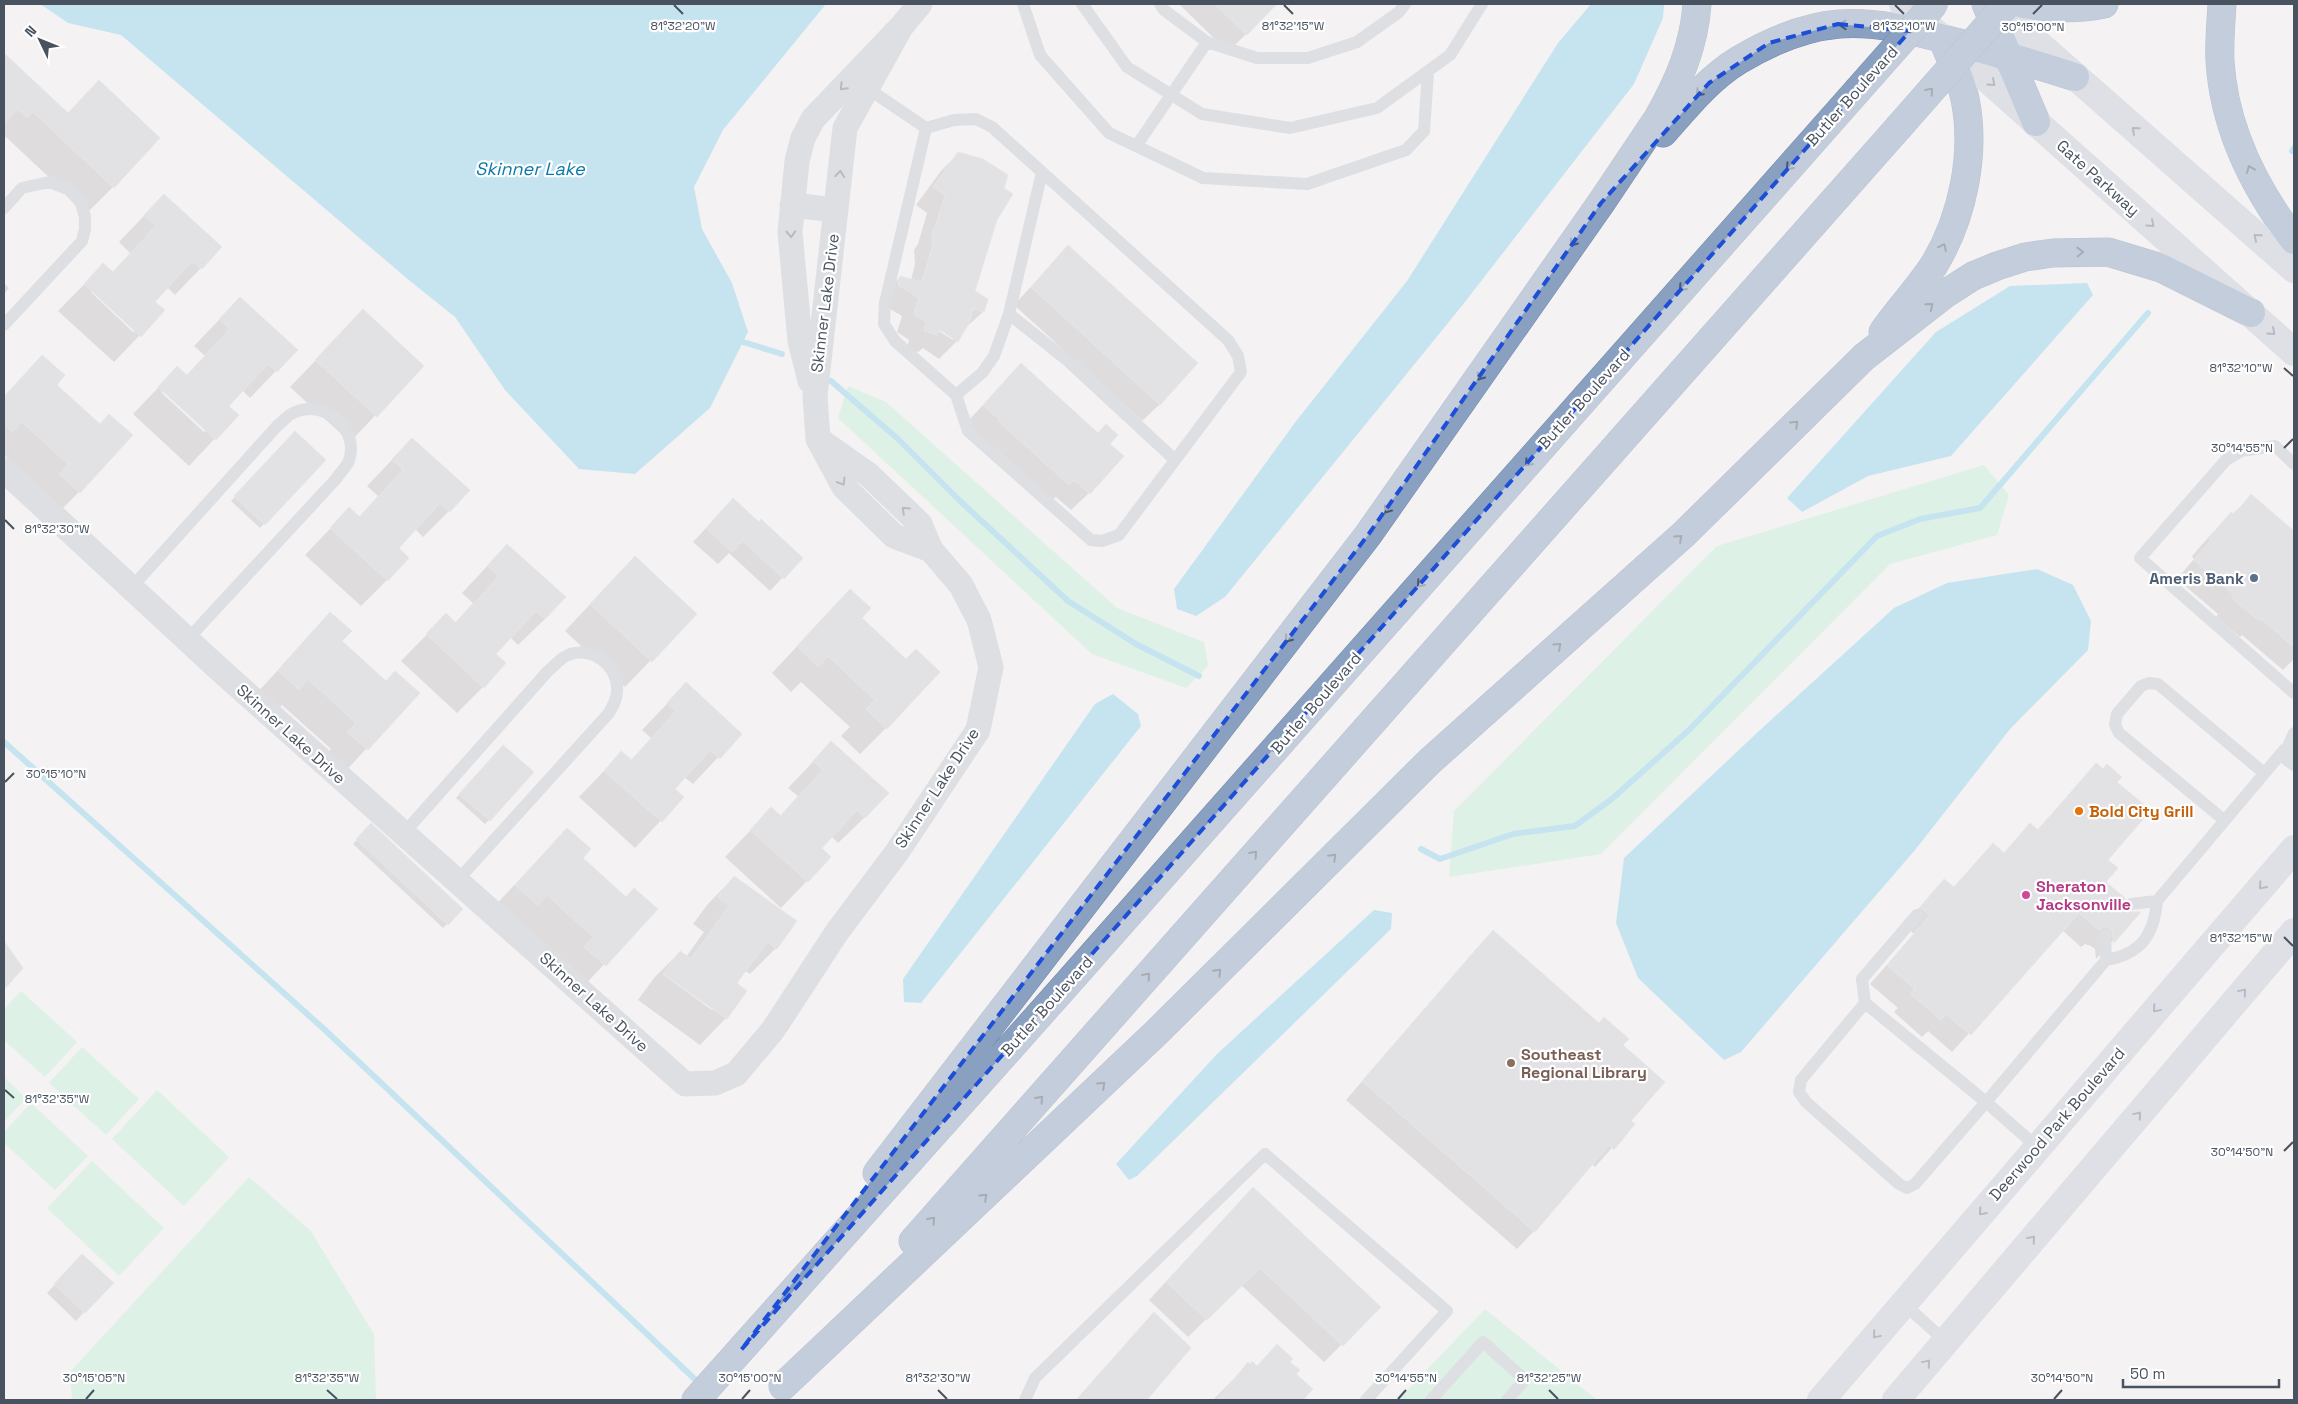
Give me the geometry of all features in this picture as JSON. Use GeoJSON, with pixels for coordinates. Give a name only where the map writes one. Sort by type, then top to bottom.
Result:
{"type":"FeatureCollection","features":[{"type":"Feature","properties":{"kind":"highway"},"geometry":{"type":"LineString","coordinates":[[741,1350],[1363,542],[1601,203],[1658,118],[1676,87],[1690,48],[1697,4]]}},
{"type":"Feature","properties":{"kind":"highway"},"geometry":{"type":"LineString","coordinates":[[1864,357],[1934,265],[1951,229],[1965,181],[1969,123],[1965,97],[1928,4]]}},
{"type":"Feature","properties":{"kind":"highway","name":"Butler Boulevard"},"geometry":{"type":"LineString","coordinates":[[696,1400],[1934,4]]}},
{"type":"Feature","properties":{"kind":"highway"},"geometry":{"type":"LineString","coordinates":[[1986,4],[2036,122]]}},
{"type":"Feature","properties":{"kind":"highway"},"geometry":{"type":"LineString","coordinates":[[776,1393],[1044,1094],[2006,4]]}},
{"type":"Feature","properties":{"kind":"highway"},"geometry":{"type":"LineString","coordinates":[[2023,4],[2054,8],[2088,7],[2104,4]]}},
{"type":"Feature","properties":{"kind":"highway"},"geometry":{"type":"LineString","coordinates":[[2222,4],[2220,62],[2231,122],[2252,175],[2294,240]]}},
{"type":"Feature","properties":{"kind":"highway"},"geometry":{"type":"LineString","coordinates":[[1601,203],[1709,83],[1738,60],[1769,43],[1803,32],[1838,24],[1873,24],[1903,29],[2008,55],[2075,77]]}},
{"type":"Feature","properties":{"kind":"highway"},"geometry":{"type":"LineString","coordinates":[[776,1393],[1157,1032],[1430,761],[1684,534],[1864,357],[1945,294],[1973,276],[2025,257],[2053,253],[2108,252],[2161,268],[2195,283],[2251,313]]}},
{"type":"Feature","properties":{"kind":"main road","name":"Gate Parkway"},"geometry":{"type":"LineString","coordinates":[[1903,4],[2294,352]]}},
{"type":"Feature","properties":{"kind":"main road"},"geometry":{"type":"LineString","coordinates":[[1992,4],[2294,269]]}},
{"type":"Feature","properties":{"kind":"main road","name":"Deerwood Park Boulevard"},"geometry":{"type":"LineString","coordinates":[[1821,1400],[2294,849]]}},
{"type":"Feature","properties":{"kind":"main road"},"geometry":{"type":"LineString","coordinates":[[1896,1400],[2294,932]]}},
{"type":"Feature","properties":{"kind":"street","name":"Skinner Lake Drive"},"geometry":{"type":"LineString","coordinates":[[815,396],[800,341],[790,232],[797,161],[803,138],[813,119],[901,27],[920,4]]}},
{"type":"Feature","properties":{"kind":"street","name":"Skinner Lake Drive"},"geometry":{"type":"LineString","coordinates":[[4,470],[187,640],[686,1084],[716,1083],[736,1074],[773,1030],[838,932],[897,852],[978,730],[991,668],[979,620],[962,585],[931,550],[920,524],[868,475],[818,439],[815,396],[845,128],[901,27]]}},
{"type":"Feature","properties":{"kind":"street","name":"Skinner Lake Drive"},"geometry":{"type":"LineString","coordinates":[[792,205],[836,210]]}},
{"type":"Feature","properties":{"kind":"lane"},"geometry":{"type":"LineString","coordinates":[[1023,4],[1040,55],[1110,133],[1203,178],[1307,184],[1406,150],[1424,131],[1428,72]]}},
{"type":"Feature","properties":{"kind":"lane"},"geometry":{"type":"LineString","coordinates":[[1082,4],[1127,67],[1202,114],[1290,128],[1378,108],[1450,55],[1482,4]]}},
{"type":"Feature","properties":{"kind":"lane"},"geometry":{"type":"LineString","coordinates":[[1160,4],[1164,10],[1207,42],[1257,58],[1308,58],[1357,42],[1400,12],[1405,4]]}},
{"type":"Feature","properties":{"kind":"lane"},"geometry":{"type":"LineString","coordinates":[[1137,145],[1207,42]]}},
{"type":"Feature","properties":{"kind":"lane"},"geometry":{"type":"LineString","coordinates":[[868,88],[926,128]]}},
{"type":"Feature","properties":{"kind":"lane"},"geometry":{"type":"LineString","coordinates":[[976,119],[992,127],[1228,340],[1238,356],[1241,372],[1120,535],[1102,541],[1091,540],[968,431],[956,395],[895,341],[884,324],[885,303],[926,128],[954,120],[976,119]]}},
{"type":"Feature","properties":{"kind":"lane"},"geometry":{"type":"LineString","coordinates":[[956,395],[982,373],[994,356],[1009,314],[1042,172]]}},
{"type":"Feature","properties":{"kind":"lane"},"geometry":{"type":"LineString","coordinates":[[4,208],[22,188],[49,182],[68,189],[80,204],[85,217],[82,241],[4,324]]}},
{"type":"Feature","properties":{"kind":"lane"},"geometry":{"type":"LineString","coordinates":[[1009,314],[1067,360],[1175,460]]}},
{"type":"Feature","properties":{"kind":"lane"},"geometry":{"type":"LineString","coordinates":[[131,588],[278,425],[293,413],[308,409],[320,410],[335,417],[344,427],[349,437],[348,463],[336,479],[187,640]]}},
{"type":"Feature","properties":{"kind":"lane"},"geometry":{"type":"LineString","coordinates":[[2294,464],[2275,446],[2241,451],[2226,460],[2140,558],[2294,694]]}},
{"type":"Feature","properties":{"kind":"lane"},"geometry":{"type":"LineString","coordinates":[[404,834],[548,671],[564,656],[586,653],[597,656],[609,666],[616,680],[617,691],[609,713],[458,881]]}},
{"type":"Feature","properties":{"kind":"lane"},"geometry":{"type":"LineString","coordinates":[[2224,820],[2119,733],[2115,725],[2116,714],[2141,686],[2158,684],[2264,773]]}},
{"type":"Feature","properties":{"kind":"lane"},"geometry":{"type":"LineString","coordinates":[[2293,740],[2287,760],[2294,765]]}},
{"type":"Feature","properties":{"kind":"lane"},"geometry":{"type":"LineString","coordinates":[[1865,1003],[1801,1080],[1800,1092],[1806,1102],[1899,1184],[1907,1188],[1915,1184],[2106,960],[2124,957],[2143,942],[2155,922],[2157,902],[2293,740]]}},
{"type":"Feature","properties":{"kind":"lane"},"geometry":{"type":"LineString","coordinates":[[2131,904],[2157,902]]}},
{"type":"Feature","properties":{"kind":"lane"},"geometry":{"type":"LineString","coordinates":[[1917,915],[1862,979],[1865,1003],[2038,1147]]}},
{"type":"Feature","properties":{"kind":"lane"},"geometry":{"type":"LineString","coordinates":[[2105,935],[2106,960]]}},
{"type":"Feature","properties":{"kind":"lane"},"geometry":{"type":"LineString","coordinates":[[1025,1400],[1035,1378],[1265,1154],[1447,1310],[1366,1400]]}},
{"type":"Feature","properties":{"kind":"lane"},"geometry":{"type":"LineString","coordinates":[[1903,1303],[1945,1341]]}},
{"type":"Feature","properties":{"kind":"lane"},"geometry":{"type":"LineString","coordinates":[[1430,1400],[1483,1342],[1525,1380],[1507,1400]]}},
{"type":"Feature","properties":{"kind":"highlighted area"},"geometry":{"type":"Polygon","coordinates":[[[1838,24],[1910,31],[1058,994],[741,1350],[1368,535],[1601,203],[1682,111],[1709,83],[1769,43],[1838,24]]]}},
{"type":"Feature","properties":{"kind":"green space"},"geometry":{"type":"Polygon","coordinates":[[[848,386],[886,402],[1117,608],[1204,642],[1208,666],[1186,688],[1092,654],[838,418],[848,386]]]}},
{"type":"Feature","properties":{"kind":"green space"},"geometry":{"type":"Polygon","coordinates":[[[1984,465],[2009,495],[1997,535],[1890,564],[1601,854],[1449,877],[1454,811],[1717,546],[1984,465]]]}},
{"type":"Feature","properties":{"kind":"green space"},"geometry":{"type":"Polygon","coordinates":[[[21,991],[77,1042],[45,1077],[4,1040],[4,1009],[21,991]]]}},
{"type":"Feature","properties":{"kind":"green space"},"geometry":{"type":"Polygon","coordinates":[[[82,1047],[139,1099],[106,1135],[49,1083],[82,1047]]]}},
{"type":"Feature","properties":{"kind":"green space"},"geometry":{"type":"Polygon","coordinates":[[[4,1077],[26,1098],[4,1122],[4,1077]]]}},
{"type":"Feature","properties":{"kind":"green space"},"geometry":{"type":"Polygon","coordinates":[[[157,1090],[229,1157],[184,1206],[112,1139],[157,1090]]]}},
{"type":"Feature","properties":{"kind":"green space"},"geometry":{"type":"Polygon","coordinates":[[[31,1103],[88,1156],[55,1190],[4,1143],[4,1132],[31,1103]]]}},
{"type":"Feature","properties":{"kind":"green space"},"geometry":{"type":"Polygon","coordinates":[[[92,1161],[164,1228],[119,1276],[47,1208],[92,1161]]]}},
{"type":"Feature","properties":{"kind":"green space"},"geometry":{"type":"Polygon","coordinates":[[[249,1177],[310,1230],[374,1334],[376,1400],[72,1400],[70,1372],[249,1177]]]}},
{"type":"Feature","properties":{"kind":"green space"},"geometry":{"type":"Polygon","coordinates":[[[1485,1309],[1597,1400],[1398,1400],[1485,1309]]]}},
{"type":"Feature","properties":{"kind":"water","name":"Skinner Lake"},"geometry":{"type":"Polygon","coordinates":[[[40,4],[826,4],[723,130],[694,187],[702,229],[732,283],[748,332],[710,408],[635,474],[579,469],[505,390],[455,317],[410,281],[121,35],[68,23],[40,4]]]}},
{"type":"Feature","properties":{"kind":"water"},"geometry":{"type":"Polygon","coordinates":[[[1591,4],[1664,4],[1663,18],[1634,84],[1461,307],[1225,597],[1196,616],[1177,609],[1174,589],[1297,420],[1407,281],[1558,43],[1591,4]]]}},
{"type":"Feature","properties":{"kind":"water"},"geometry":{"type":"Polygon","coordinates":[[[2087,283],[2093,295],[1951,456],[1868,476],[1802,512],[1787,498],[1936,332],[2010,286],[2087,283]]]}},
{"type":"Feature","properties":{"kind":"water"},"geometry":{"type":"Polygon","coordinates":[[[2037,569],[2073,585],[2091,621],[2088,650],[2010,729],[1915,850],[1741,1052],[1724,1060],[1638,978],[1616,923],[1624,858],[1894,608],[1947,583],[2037,569]]]}},
{"type":"Feature","properties":{"kind":"water"},"geometry":{"type":"Polygon","coordinates":[[[1113,694],[1138,714],[1141,726],[921,1003],[904,1002],[903,979],[1095,704],[1113,694]]]}},
{"type":"Feature","properties":{"kind":"water"},"geometry":{"type":"Polygon","coordinates":[[[1374,910],[1392,913],[1391,929],[1137,1176],[1129,1180],[1116,1164],[1217,1054],[1374,910]]]}},
{"type":"Feature","properties":{"kind":"building"},"geometry":{"type":"Polygon","coordinates":[[[1215,4],[1277,4],[1247,35],[1215,4]]]}},
{"type":"Feature","properties":{"kind":"building"},"geometry":{"type":"Polygon","coordinates":[[[4,53],[68,113],[99,80],[160,138],[114,188],[33,112],[27,118],[17,109],[4,123],[4,53]]]}},
{"type":"Feature","properties":{"kind":"building"},"geometry":{"type":"Polygon","coordinates":[[[958,152],[983,159],[1008,175],[1004,188],[1013,194],[997,220],[975,291],[988,299],[984,312],[973,309],[969,323],[958,342],[940,330],[937,335],[924,331],[926,322],[914,314],[919,298],[898,285],[900,276],[922,282],[933,245],[932,231],[936,225],[945,195],[933,187],[958,152]]]}},
{"type":"Feature","properties":{"kind":"building"},"geometry":{"type":"Polygon","coordinates":[[[164,194],[222,247],[202,269],[192,261],[155,302],[165,310],[141,337],[84,284],[103,263],[113,272],[156,226],[144,215],[164,194]]]}},
{"type":"Feature","properties":{"kind":"building"},"geometry":{"type":"Polygon","coordinates":[[[1068,245],[1198,363],[1160,405],[1031,287],[1068,245]]]}},
{"type":"Feature","properties":{"kind":"building"},"geometry":{"type":"Polygon","coordinates":[[[240,297],[298,350],[277,372],[268,364],[229,406],[239,415],[216,440],[158,387],[177,366],[187,375],[230,329],[219,319],[240,297]]]}},
{"type":"Feature","properties":{"kind":"building"},"geometry":{"type":"Polygon","coordinates":[[[363,309],[424,366],[377,417],[315,360],[363,309]]]}},
{"type":"Feature","properties":{"kind":"building"},"geometry":{"type":"Polygon","coordinates":[[[42,355],[65,375],[57,385],[100,424],[109,414],[133,435],[80,493],[59,474],[68,464],[22,422],[12,432],[4,424],[4,397],[42,355]]]}},
{"type":"Feature","properties":{"kind":"building"},"geometry":{"type":"Polygon","coordinates":[[[1021,363],[1098,433],[1106,424],[1118,435],[1110,444],[1124,456],[1090,494],[1074,480],[1069,485],[983,405],[1021,363]]]}},
{"type":"Feature","properties":{"kind":"building"},"geometry":{"type":"Polygon","coordinates":[[[295,431],[326,460],[265,525],[234,496],[295,431]]]}},
{"type":"Feature","properties":{"kind":"building"},"geometry":{"type":"Polygon","coordinates":[[[412,438],[470,490],[450,512],[440,503],[399,548],[409,558],[388,581],[330,528],[349,507],[360,517],[403,470],[392,459],[412,438]]]}},
{"type":"Feature","properties":{"kind":"building","name":"Ameris Bank"},"geometry":{"type":"Polygon","coordinates":[[[2251,494],[2294,531],[2294,647],[2260,618],[2258,620],[2232,598],[2235,596],[2194,560],[2211,540],[2209,538],[2231,512],[2234,515],[2251,494]]]}},
{"type":"Feature","properties":{"kind":"building"},"geometry":{"type":"Polygon","coordinates":[[[733,498],[759,522],[761,519],[803,558],[784,579],[743,541],[732,552],[706,528],[733,498]]]}},
{"type":"Feature","properties":{"kind":"building"},"geometry":{"type":"Polygon","coordinates":[[[507,544],[566,597],[545,619],[536,611],[496,654],[506,663],[484,688],[426,634],[446,613],[456,623],[499,576],[487,566],[507,544]]]}},
{"type":"Feature","properties":{"kind":"building"},"geometry":{"type":"Polygon","coordinates":[[[635,556],[697,614],[652,662],[590,604],[635,556]]]}},
{"type":"Feature","properties":{"kind":"building"},"geometry":{"type":"Polygon","coordinates":[[[850,589],[871,608],[862,618],[906,659],[916,649],[940,672],[887,729],[866,709],[875,700],[828,656],[818,667],[797,646],[850,589]]]}},
{"type":"Feature","properties":{"kind":"building"},"geometry":{"type":"Polygon","coordinates":[[[330,612],[352,631],[342,641],[386,681],[395,671],[420,693],[368,750],[347,732],[356,723],[308,679],[299,690],[278,670],[330,612]]]}},
{"type":"Feature","properties":{"kind":"building"},"geometry":{"type":"Polygon","coordinates":[[[686,682],[742,734],[720,759],[710,750],[675,789],[684,797],[662,822],[604,771],[621,751],[632,760],[676,711],[667,703],[686,682]]]}},
{"type":"Feature","properties":{"kind":"building"},"geometry":{"type":"Polygon","coordinates":[[[831,741],[889,793],[865,818],[857,810],[822,848],[831,857],[808,882],[750,830],[771,807],[781,816],[823,770],[813,761],[831,741]]]}},
{"type":"Feature","properties":{"kind":"building"},"geometry":{"type":"Polygon","coordinates":[[[503,745],[534,772],[490,821],[459,794],[503,745]]]}},
{"type":"Feature","properties":{"kind":"building","name":"Sheraton Jacksonville"},"geometry":{"type":"Polygon","coordinates":[[[2096,763],[2103,769],[2107,764],[2122,777],[2117,782],[2148,808],[2142,814],[2145,817],[2108,860],[2118,868],[2106,882],[2125,898],[2123,904],[2125,909],[2131,912],[2141,912],[2114,943],[2112,931],[2109,928],[2104,927],[2099,930],[2079,913],[1971,1035],[1946,1014],[1941,1020],[1911,994],[1915,989],[1887,965],[1930,915],[1920,907],[1944,879],[1954,887],[1993,843],[2004,853],[2030,823],[2038,830],[2096,763]]]}},
{"type":"Feature","properties":{"kind":"building"},"geometry":{"type":"Polygon","coordinates":[[[371,823],[463,909],[448,925],[356,839],[371,823]]]}},
{"type":"Feature","properties":{"kind":"building"},"geometry":{"type":"Polygon","coordinates":[[[567,828],[591,849],[583,858],[626,897],[634,888],[658,909],[606,966],[584,947],[593,937],[547,895],[538,905],[515,885],[567,828]]]}},
{"type":"Feature","properties":{"kind":"building"},"geometry":{"type":"Polygon","coordinates":[[[734,876],[797,921],[777,949],[767,942],[737,983],[747,991],[727,1019],[663,974],[680,951],[691,959],[729,906],[718,897],[734,876]]]}},
{"type":"Feature","properties":{"kind":"building","name":"Southeast Regional Library"},"geometry":{"type":"Polygon","coordinates":[[[1493,930],[1599,1023],[1604,1017],[1629,1039],[1623,1045],[1665,1082],[1631,1121],[1635,1124],[1614,1150],[1609,1145],[1535,1232],[1362,1081],[1493,930]]]}},
{"type":"Feature","properties":{"kind":"building"},"geometry":{"type":"Polygon","coordinates":[[[4,941],[23,968],[4,990],[4,941]]]}},
{"type":"Feature","properties":{"kind":"building"},"geometry":{"type":"Polygon","coordinates":[[[1253,1187],[1381,1307],[1343,1346],[1260,1268],[1207,1320],[1166,1282],[1253,1187]]]}},
{"type":"Feature","properties":{"kind":"building"},"geometry":{"type":"Polygon","coordinates":[[[82,1254],[114,1283],[85,1313],[54,1284],[82,1254]]]}},
{"type":"Feature","properties":{"kind":"building"},"geometry":{"type":"Polygon","coordinates":[[[1154,1312],[1191,1348],[1147,1400],[1076,1400],[1154,1312]]]}},
{"type":"Feature","properties":{"kind":"building"},"geometry":{"type":"Polygon","coordinates":[[[1277,1344],[1293,1359],[1290,1362],[1300,1370],[1296,1374],[1313,1389],[1303,1400],[1217,1400],[1248,1362],[1250,1364],[1252,1361],[1257,1366],[1277,1344]]]}},
{"type":"Feature","properties":{"kind":"waterway"},"geometry":{"type":"LineString","coordinates":[[1421,849],[1440,859],[1513,834],[1575,826],[1613,798],[1689,730],[1877,536],[1920,519],[1980,508],[2148,313]]}},
{"type":"Feature","properties":{"kind":"waterway"},"geometry":{"type":"LineString","coordinates":[[743,342],[782,354]]}},
{"type":"Feature","properties":{"kind":"waterway"},"geometry":{"type":"LineString","coordinates":[[831,381],[898,439],[959,500],[1068,601],[1136,644],[1199,676]]}},
{"type":"Feature","properties":{"kind":"waterway"},"geometry":{"type":"LineString","coordinates":[[4,742],[325,1030],[701,1385]]}},
{"type":"Feature","properties":{"kind":"place","name":"Ameris Bank"},"geometry":{"type":"Point","coordinates":[2254,578]}},
{"type":"Feature","properties":{"kind":"place","name":"Bold City Grill"},"geometry":{"type":"Point","coordinates":[2079,811]}},
{"type":"Feature","properties":{"kind":"place","name":"Sheraton Jacksonville"},"geometry":{"type":"Point","coordinates":[2026,895]}},
{"type":"Feature","properties":{"kind":"place","name":"Southeast Regional Library"},"geometry":{"type":"Point","coordinates":[1511,1063]}}]}
